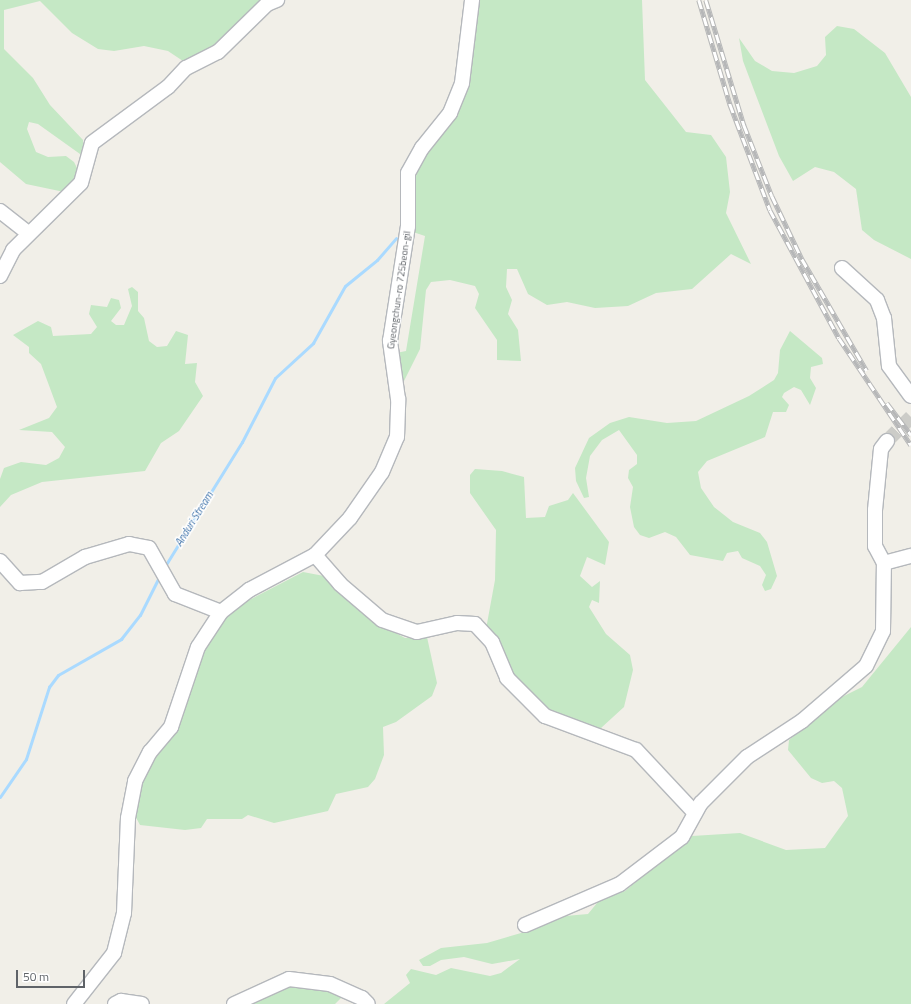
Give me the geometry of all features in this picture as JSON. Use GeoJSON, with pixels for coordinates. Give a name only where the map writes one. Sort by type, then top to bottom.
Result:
{"type":"FeatureCollection","features":[{"type":"Feature","properties":{"kind":"street"},"geometry":{"type":"LineString","coordinates":[[0,276],[13,250],[28,233],[81,183],[92,143],[168,87],[186,68],[218,52],[267,4],[277,0]]}},
{"type":"Feature","properties":{"kind":"street","name":"Gyeongchun-ro 725beon-gil"},"geometry":{"type":"LineString","coordinates":[[74,1004],[114,952],[124,913],[128,818],[135,781],[150,752],[171,727],[198,647],[220,612],[249,590],[315,555],[350,518],[377,479],[397,437],[398,399],[391,373],[390,341],[408,226],[408,173],[422,148],[450,113],[462,83],[472,0]]}},
{"type":"Feature","properties":{"kind":"street"},"geometry":{"type":"LineString","coordinates":[[0,211],[28,233]]}},
{"type":"Feature","properties":{"kind":"street"},"geometry":{"type":"LineString","coordinates":[[842,268],[877,300],[884,318],[888,366],[911,396]]}},
{"type":"Feature","properties":{"kind":"street"},"geometry":{"type":"LineString","coordinates":[[525,926],[620,884],[682,837],[701,803],[747,758],[802,721],[866,666],[883,631],[884,563],[875,546],[875,510],[881,450],[887,441]]}},
{"type":"Feature","properties":{"kind":"street"},"geometry":{"type":"LineString","coordinates":[[0,561],[20,583],[42,582],[85,557],[129,544],[149,548],[160,565],[166,582],[175,594],[220,612]]}},
{"type":"Feature","properties":{"kind":"street"},"geometry":{"type":"LineString","coordinates":[[315,555],[340,584],[382,620],[417,632],[457,623],[475,624],[492,642],[507,678],[545,716],[636,750],[696,813]]}},
{"type":"Feature","properties":{"kind":"street"},"geometry":{"type":"LineString","coordinates":[[884,563],[911,556]]}},
{"type":"Feature","properties":{"kind":"street"},"geometry":{"type":"LineString","coordinates":[[234,1004],[289,979],[330,984],[362,998],[368,1004]]}},
{"type":"Feature","properties":{"kind":"street"},"geometry":{"type":"LineString","coordinates":[[115,1004],[121,1001],[142,1004]]}},
{"type":"Feature","properties":{"kind":"green space"},"geometry":{"type":"Polygon","coordinates":[[[0,0],[267,0],[221,42],[186,63],[168,51],[144,46],[114,51],[98,49],[72,33],[40,1],[4,10],[4,49],[33,78],[50,105],[83,140],[84,151],[80,154],[38,124],[29,122],[27,129],[36,152],[48,157],[66,156],[74,162],[78,170],[77,180],[69,193],[26,184],[0,162],[0,0]]]}},
{"type":"Feature","properties":{"kind":"green space"},"geometry":{"type":"Polygon","coordinates":[[[474,0],[642,0],[645,80],[686,132],[711,135],[726,157],[730,192],[726,213],[751,264],[731,254],[692,289],[656,293],[628,306],[595,308],[567,302],[547,305],[528,294],[517,269],[507,269],[506,287],[512,300],[508,314],[518,330],[521,361],[497,360],[497,340],[475,308],[479,294],[475,286],[450,280],[431,282],[426,290],[420,349],[400,389],[396,353],[406,351],[425,236],[413,232],[414,185],[419,164],[467,89],[472,62],[474,0]]]}},
{"type":"Feature","properties":{"kind":"green space"},"geometry":{"type":"Polygon","coordinates":[[[837,26],[854,29],[885,53],[911,97],[911,259],[874,240],[862,230],[856,189],[834,172],[815,167],[793,181],[779,156],[743,61],[739,38],[755,61],[772,71],[794,73],[817,66],[826,55],[825,37],[837,26]]]}},
{"type":"Feature","properties":{"kind":"green space"},"geometry":{"type":"Polygon","coordinates":[[[132,287],[138,292],[138,311],[144,318],[149,341],[157,347],[167,346],[176,331],[188,335],[185,364],[197,363],[195,382],[203,396],[179,431],[161,443],[145,471],[42,482],[11,495],[0,507],[0,479],[4,468],[21,462],[46,465],[59,458],[65,447],[52,432],[19,430],[49,418],[57,407],[41,364],[29,353],[29,347],[13,335],[38,321],[51,327],[53,336],[91,334],[97,327],[89,314],[91,305],[107,307],[111,298],[119,300],[121,308],[111,321],[116,325],[124,325],[132,306],[128,289],[132,287]]]}},
{"type":"Feature","properties":{"kind":"green space"},"geometry":{"type":"Polygon","coordinates":[[[790,331],[822,358],[823,364],[811,367],[810,378],[816,388],[810,405],[801,390],[794,387],[784,393],[782,397],[789,405],[786,412],[773,412],[765,437],[707,461],[698,472],[701,488],[714,507],[733,522],[760,533],[767,542],[777,576],[771,589],[765,591],[762,585],[766,575],[760,566],[742,558],[738,551],[727,553],[723,561],[690,555],[676,537],[665,532],[649,538],[640,535],[634,527],[630,507],[633,487],[628,478],[629,470],[637,464],[637,455],[619,430],[602,440],[590,456],[586,478],[589,497],[584,498],[576,481],[575,468],[589,438],[610,423],[629,417],[667,423],[696,421],[749,396],[774,380],[778,373],[780,350],[790,331]]]}},
{"type":"Feature","properties":{"kind":"green space"},"geometry":{"type":"Polygon","coordinates":[[[475,469],[502,471],[524,477],[526,518],[545,517],[549,506],[568,500],[573,493],[609,542],[605,565],[587,557],[580,576],[592,587],[600,581],[599,603],[592,600],[589,607],[606,634],[630,655],[633,670],[624,707],[601,728],[588,730],[542,707],[511,680],[486,629],[495,580],[496,530],[470,493],[470,475],[475,469]]]}},
{"type":"Feature","properties":{"kind":"green space"},"geometry":{"type":"Polygon","coordinates":[[[303,572],[324,576],[374,621],[405,638],[427,637],[437,683],[432,696],[396,722],[383,727],[384,755],[375,779],[368,787],[336,794],[328,811],[274,823],[248,815],[242,819],[207,819],[201,828],[185,830],[140,825],[133,812],[137,793],[199,656],[221,621],[236,607],[303,572]]]}},
{"type":"Feature","properties":{"kind":"green space"},"geometry":{"type":"Polygon","coordinates":[[[911,627],[911,1004],[384,1004],[410,983],[406,975],[411,969],[436,975],[451,968],[490,976],[501,973],[520,959],[492,964],[464,957],[441,960],[430,966],[423,966],[419,960],[441,948],[487,943],[521,933],[554,917],[588,914],[602,897],[625,891],[692,836],[740,833],[786,850],[825,848],[848,816],[842,788],[834,781],[822,783],[811,778],[788,750],[789,740],[842,697],[862,687],[911,627]]]}},
{"type":"Feature","properties":{"kind":"green space"},"geometry":{"type":"Polygon","coordinates":[[[288,985],[328,988],[356,1000],[341,998],[335,1004],[248,1004],[288,985]]]}},
{"type":"Feature","properties":{"kind":"waterway","name":"Anduri Stream"},"geometry":{"type":"LineString","coordinates":[[165,566],[242,442],[275,378],[313,343],[345,286],[377,260],[396,238]]}},
{"type":"Feature","properties":{"kind":"waterway","name":"Anduri Stream"},"geometry":{"type":"LineString","coordinates":[[0,797],[26,759],[49,687],[58,675],[121,639],[140,615],[160,575]]}},
{"type":"Feature","properties":{"kind":"tunnel"},"geometry":{"type":"LineString","coordinates":[[887,441],[911,417]]}},
{"type":"Feature","properties":{"kind":"railway"},"geometry":{"type":"LineString","coordinates":[[699,0],[730,104],[770,210],[839,338],[911,445]]}},
{"type":"Feature","properties":{"kind":"railway"},"geometry":{"type":"LineString","coordinates":[[706,0],[744,125],[772,196],[802,259],[867,371]]}},
{"type":"Feature","properties":{"kind":"railway"},"geometry":{"type":"LineString","coordinates":[[887,403],[911,435]]}}]}
